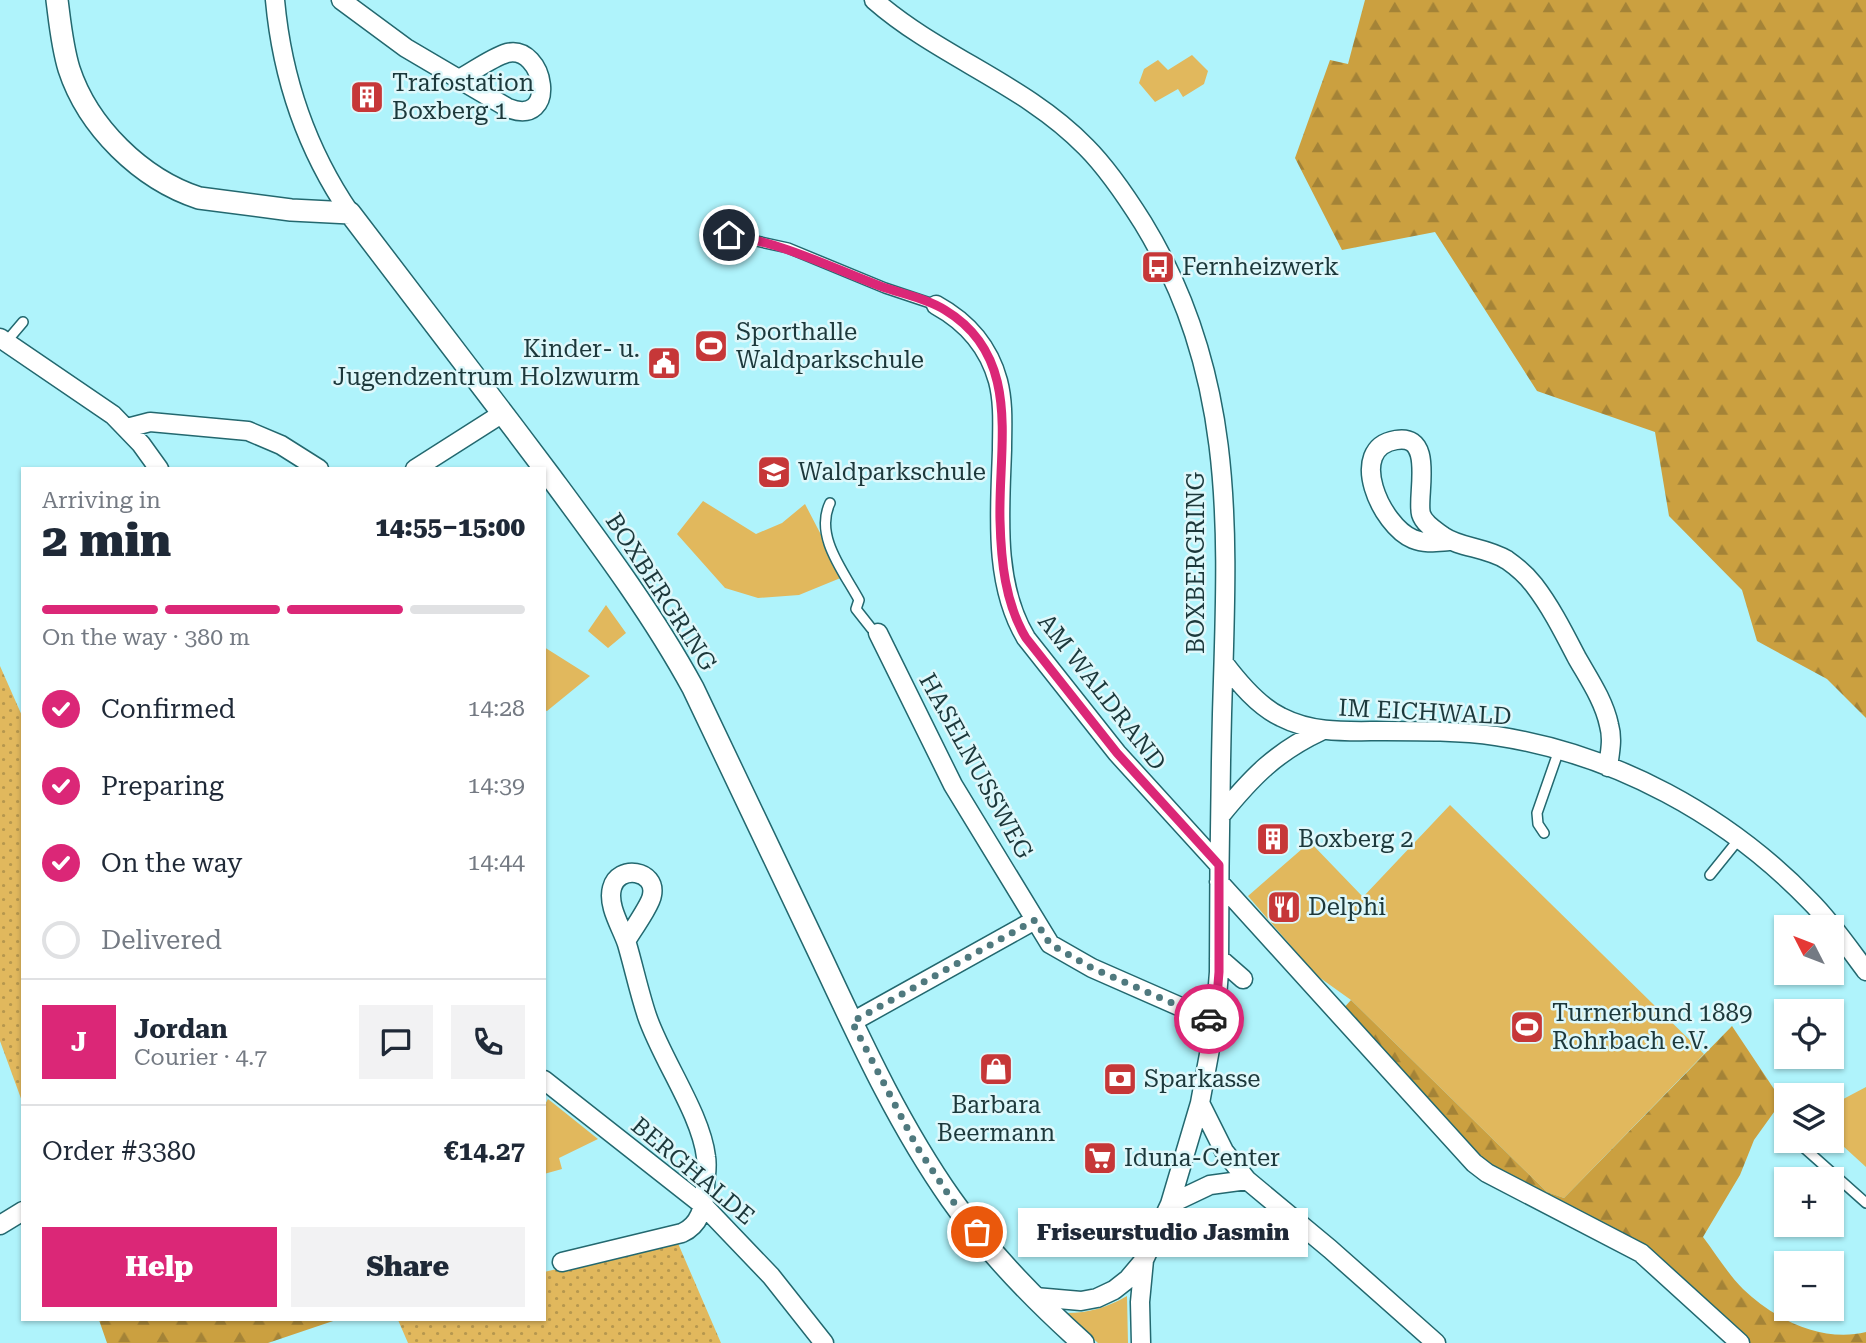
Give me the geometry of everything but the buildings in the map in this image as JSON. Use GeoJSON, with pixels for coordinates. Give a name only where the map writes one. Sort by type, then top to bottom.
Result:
{"type":"FeatureCollection","features":[{"type":"Feature","properties":{"kind":"street"},"geometry":{"type":"LineString","coordinates":[[57,0],[63,46],[79,93],[106,134],[146,170],[175,188],[199,198],[291,210],[350,214]]}},
{"type":"Feature","properties":{"kind":"street","name":"BOXBERGRING"},"geometry":{"type":"LineString","coordinates":[[275,0],[282,49],[294,98],[326,176],[350,214],[543,467]]}},
{"type":"Feature","properties":{"kind":"street"},"geometry":{"type":"LineString","coordinates":[[341,0],[406,48],[458,79]]}},
{"type":"Feature","properties":{"kind":"street","name":"BOXBERGRING"},"geometry":{"type":"LineString","coordinates":[[874,0],[911,30],[1037,106],[1072,133],[1112,177],[1165,261],[1198,345],[1217,423],[1222,464],[1224,524],[1219,958],[1215,1021],[1200,1103],[1170,1204],[1144,1261],[1128,1279],[1097,1298],[1081,1301],[1035,1297]]}},
{"type":"Feature","properties":{"kind":"street","name":"AM WALDRAND"},"geometry":{"type":"LineString","coordinates":[[936,305],[955,317],[978,339],[993,365],[999,384],[1002,424],[1002,553],[1013,617],[1026,638],[1117,753],[1276,944],[1474,1163],[1487,1173],[1641,1253],[1740,1343]]}},
{"type":"Feature","properties":{"kind":"street"},"geometry":{"type":"LineString","coordinates":[[3,340],[113,415],[127,428],[157,467]]}},
{"type":"Feature","properties":{"kind":"street"},"geometry":{"type":"LineString","coordinates":[[418,467],[503,413]]}},
{"type":"Feature","properties":{"kind":"street"},"geometry":{"type":"LineString","coordinates":[[127,428],[150,422],[248,431],[281,445],[316,467]]}},
{"type":"Feature","properties":{"kind":"street"},"geometry":{"type":"LineString","coordinates":[[1449,541],[1421,516],[1423,473],[1416,448],[1408,441],[1397,439],[1380,448],[1372,463],[1373,483],[1378,500],[1391,523],[1410,538],[1421,542],[1449,541],[1484,549],[1501,557],[1522,573],[1539,592],[1609,721],[1611,742],[1608,767]]}},
{"type":"Feature","properties":{"kind":"street","name":"BOXBERGRING"},"geometry":{"type":"LineString","coordinates":[[546,471],[606,551],[674,653],[852,1022],[917,1147],[989,1248],[1083,1343]]}},
{"type":"Feature","properties":{"kind":"street","name":"HASELNUSSWEG"},"geometry":{"type":"LineString","coordinates":[[878,633],[953,785],[1050,944],[1092,968],[1215,1021]]}},
{"type":"Feature","properties":{"kind":"street","name":"IM EICHWALD"},"geometry":{"type":"LineString","coordinates":[[1224,663],[1266,708],[1294,723],[1321,731],[1404,731],[1495,736],[1559,750],[1608,767],[1680,800],[1774,866],[1811,902],[1866,971]]}},
{"type":"Feature","properties":{"kind":"street","name":"IM EICHWALD"},"geometry":{"type":"LineString","coordinates":[[1222,815],[1264,766],[1290,747],[1321,731]]}},
{"type":"Feature","properties":{"kind":"street"},"geometry":{"type":"LineString","coordinates":[[852,1022],[1035,920]]}},
{"type":"Feature","properties":{"kind":"street"},"geometry":{"type":"LineString","coordinates":[[562,1262],[682,1233],[695,1223],[704,1206],[706,1158],[698,1127],[648,1018],[626,941]]}},
{"type":"Feature","properties":{"kind":"street"},"geometry":{"type":"LineString","coordinates":[[1219,958],[1243,979]]}},
{"type":"Feature","properties":{"kind":"street","name":"BERGHALDE"},"geometry":{"type":"LineString","coordinates":[[546,1082],[704,1206],[771,1276],[824,1343]]}},
{"type":"Feature","properties":{"kind":"street"},"geometry":{"type":"LineString","coordinates":[[1200,1103],[1224,1151],[1247,1180],[1436,1343]]}},
{"type":"Feature","properties":{"kind":"street"},"geometry":{"type":"LineString","coordinates":[[1170,1204],[1210,1185],[1247,1180]]}},
{"type":"Feature","properties":{"kind":"street"},"geometry":{"type":"LineString","coordinates":[[0,1225],[21,1212]]}},
{"type":"Feature","properties":{"kind":"street","name":"BOXBERGRING"},"geometry":{"type":"LineString","coordinates":[[1141,1343],[1140,1302],[1144,1261]]}},
{"type":"Feature","properties":{"kind":"lane","name":"AM WALDRAND"},"geometry":{"type":"LineString","coordinates":[[729,235],[788,248],[885,288],[936,305]]}},
{"type":"Feature","properties":{"kind":"lane"},"geometry":{"type":"LineString","coordinates":[[3,340],[23,322]]}},
{"type":"Feature","properties":{"kind":"lane"},"geometry":{"type":"LineString","coordinates":[[830,503],[824,516],[829,543],[859,600],[856,609],[878,633]]}},
{"type":"Feature","properties":{"kind":"lane"},"geometry":{"type":"LineString","coordinates":[[1544,833],[1538,824],[1536,813],[1559,750]]}},
{"type":"Feature","properties":{"kind":"lane"},"geometry":{"type":"LineString","coordinates":[[1548,778],[1560,782]]}},
{"type":"Feature","properties":{"kind":"lane"},"geometry":{"type":"LineString","coordinates":[[1710,875],[1739,839]]}},
{"type":"Feature","properties":{"kind":"lane"},"geometry":{"type":"LineString","coordinates":[[1810,1153],[1866,1203]]}},
{"type":"Feature","properties":{"kind":"shaded area"},"geometry":{"type":"Polygon","coordinates":[[[1192,55],[1208,71],[1204,84],[1183,97],[1178,89],[1155,102],[1139,83],[1144,69],[1158,60],[1168,70],[1192,55]]]}},
{"type":"Feature","properties":{"kind":"shaded area"},"geometry":{"type":"Polygon","coordinates":[[[703,501],[756,534],[782,523],[805,504],[843,577],[799,595],[758,598],[725,588],[677,534],[703,501]]]}},
{"type":"Feature","properties":{"kind":"shaded area"},"geometry":{"type":"Polygon","coordinates":[[[606,605],[626,633],[608,648],[588,631],[606,605]]]}},
{"type":"Feature","properties":{"kind":"shaded area"},"geometry":{"type":"Polygon","coordinates":[[[546,648],[590,676],[546,711],[546,648]]]}},
{"type":"Feature","properties":{"kind":"shaded area"},"geometry":{"type":"Polygon","coordinates":[[[0,666],[21,713],[21,1099],[0,1041],[0,666]]]}},
{"type":"Feature","properties":{"kind":"shaded area","name":"Turnerbund 1889 Rohrbach e.V."},"geometry":{"type":"Polygon","coordinates":[[[1450,805],[1704,1054],[1564,1198],[1547,1192],[1351,1000],[1316,975],[1248,896],[1310,842],[1363,897],[1450,805]]]}},
{"type":"Feature","properties":{"kind":"shaded area"},"geometry":{"type":"Polygon","coordinates":[[[1866,1087],[1866,1167],[1844,1147],[1844,1099],[1866,1087]]]}},
{"type":"Feature","properties":{"kind":"shaded area"},"geometry":{"type":"Polygon","coordinates":[[[548,1099],[598,1139],[559,1158],[562,1169],[546,1173],[548,1099]]]}},
{"type":"Feature","properties":{"kind":"shaded area"},"geometry":{"type":"Polygon","coordinates":[[[677,1241],[721,1343],[408,1343],[398,1321],[546,1321],[546,1272],[677,1241]]]}},
{"type":"Feature","properties":{"kind":"shaded area"},"geometry":{"type":"Polygon","coordinates":[[[1127,1296],[1128,1343],[1098,1343],[1067,1315],[1098,1309],[1127,1296]]]}},
{"type":"Feature","properties":{"kind":"green space"},"geometry":{"type":"Polygon","coordinates":[[[1365,0],[1866,0],[1866,718],[1827,679],[1757,641],[1742,590],[1669,516],[1655,432],[1537,391],[1435,232],[1342,250],[1295,158],[1330,60],[1348,64],[1365,0]]]}},
{"type":"Feature","properties":{"kind":"green space"},"geometry":{"type":"Polygon","coordinates":[[[1351,1000],[1547,1192],[1564,1198],[1732,1026],[1774,1089],[1774,1112],[1754,1140],[1740,1175],[1703,1237],[1738,1283],[1755,1300],[1774,1313],[1774,1321],[1789,1321],[1833,1334],[1866,1332],[1866,1343],[1748,1343],[1649,1251],[1595,1219],[1490,1168],[1342,1010],[1351,1000]]]}},
{"type":"Feature","properties":{"kind":"green space"},"geometry":{"type":"Polygon","coordinates":[[[99,1321],[333,1321],[268,1343],[107,1343],[99,1321]]]}},
{"type":"Feature","properties":{"kind":"way so far"},"geometry":{"type":"LineString","coordinates":[[977,1232],[917,1147],[852,1022],[1035,920],[1050,944],[1092,968],[1209,1019]]}},
{"type":"Feature","properties":{"kind":"place","name":"Trafostation Boxberg 1"},"geometry":{"type":"Point","coordinates":[367,97]}},
{"type":"Feature","properties":{"kind":"place","name":"Fernheizwerk"},"geometry":{"type":"Point","coordinates":[1158,267]}},
{"type":"Feature","properties":{"kind":"place","name":"Sporthalle Waldparkschule"},"geometry":{"type":"Point","coordinates":[711,346]}},
{"type":"Feature","properties":{"kind":"place","name":"Kinder- u. Jugendzentrum Holzwurm"},"geometry":{"type":"Point","coordinates":[664,363]}},
{"type":"Feature","properties":{"kind":"place","name":"Waldparkschule"},"geometry":{"type":"Point","coordinates":[774,472]}},
{"type":"Feature","properties":{"kind":"place","name":"Boxberg 2"},"geometry":{"type":"Point","coordinates":[1273,839]}},
{"type":"Feature","properties":{"kind":"place","name":"Delphi"},"geometry":{"type":"Point","coordinates":[1284,907]}},
{"type":"Feature","properties":{"kind":"place","name":"Turnerbund 1889 Rohrbach e.V."},"geometry":{"type":"Point","coordinates":[1527,1027]}},
{"type":"Feature","properties":{"kind":"place","name":"Barbara Beermann"},"geometry":{"type":"Point","coordinates":[996,1069]}},
{"type":"Feature","properties":{"kind":"place","name":"Sparkasse"},"geometry":{"type":"Point","coordinates":[1120,1079]}},
{"type":"Feature","properties":{"kind":"place","name":"Iduna-Center"},"geometry":{"type":"Point","coordinates":[1100,1158]}},
{"type":"Feature","properties":{"kind":"place","name":"Friseurstudio Jasmin"},"geometry":{"type":"Point","coordinates":[977,1232]}},
{"type":"Feature","properties":{"kind":"route"},"geometry":{"type":"LineString","coordinates":[[729,235],[774,243],[885,288],[936,305],[971,331],[984,348],[993,365],[1002,402],[1000,518],[1002,553],[1013,617],[1026,638],[1117,753],[1219,865],[1219,972],[1215,1021],[1209,1019]]}}]}
